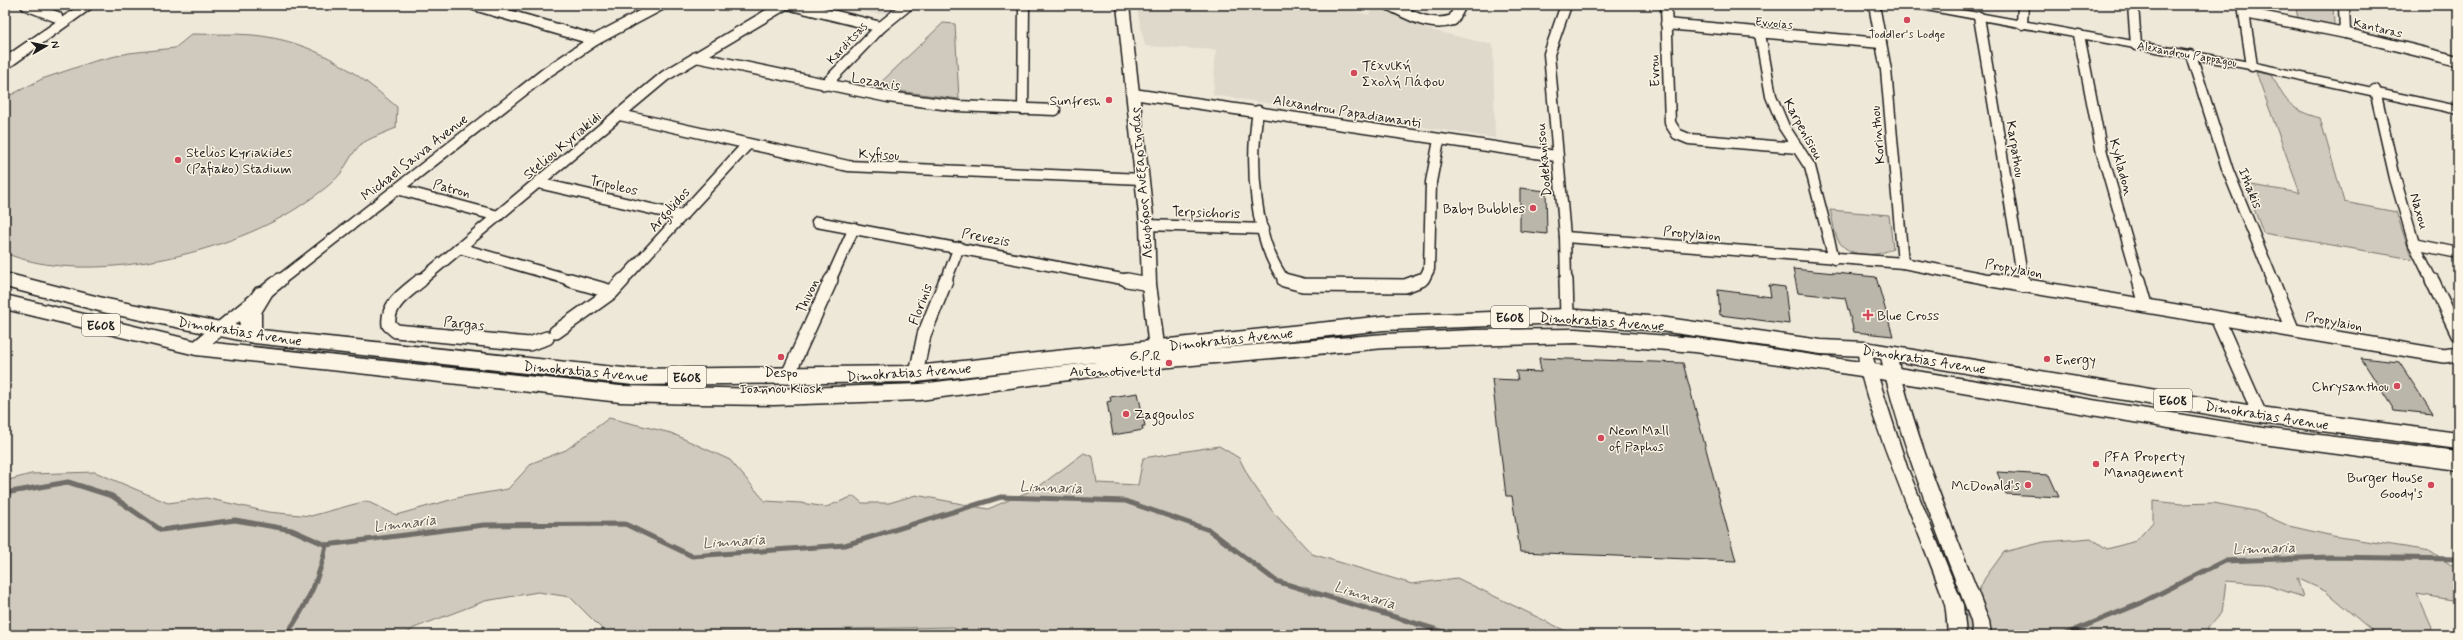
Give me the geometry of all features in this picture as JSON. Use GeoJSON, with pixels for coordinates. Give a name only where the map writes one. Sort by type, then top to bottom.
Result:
{"type":"FeatureCollection","features":[{"type":"Feature","properties":{"kind":"highway","name":"Dimokratias Avenue"},"geometry":{"type":"LineString","coordinates":[[5,280],[107,306],[254,336],[633,377],[787,377],[916,374],[1157,354],[1473,337],[1576,336],[1695,345],[1868,370],[2263,436],[2458,460]]}},
{"type":"Feature","properties":{"kind":"highway"},"geometry":{"type":"LineString","coordinates":[[254,336],[249,327],[248,319],[250,311],[263,292]]}},
{"type":"Feature","properties":{"kind":"highway","name":"Dimokratias Avenue"},"geometry":{"type":"LineString","coordinates":[[5,302],[196,348],[620,394],[774,397],[920,392],[1157,354],[1384,323],[1567,316],[1660,324],[1821,347],[1865,349],[2260,415],[2458,441]]}},
{"type":"Feature","properties":{"kind":"main road"},"geometry":{"type":"LineString","coordinates":[[5,52],[76,5]]}},
{"type":"Feature","properties":{"kind":"main road"},"geometry":{"type":"LineString","coordinates":[[5,64],[90,5]]}},
{"type":"Feature","properties":{"kind":"street"},"geometry":{"type":"LineString","coordinates":[[26,5],[57,17]]}},
{"type":"Feature","properties":{"kind":"street"},"geometry":{"type":"LineString","coordinates":[[474,5],[595,40]]}},
{"type":"Feature","properties":{"kind":"street","name":"Michael Savva Avenue"},"geometry":{"type":"LineString","coordinates":[[196,348],[263,292],[547,72],[595,40],[661,5]]}},
{"type":"Feature","properties":{"kind":"street","name":"Steliou Kyriakidi"},"geometry":{"type":"LineString","coordinates":[[396,331],[390,325],[388,318],[396,301],[459,248],[665,76],[784,5]]}},
{"type":"Feature","properties":{"kind":"street"},"geometry":{"type":"LineString","coordinates":[[791,5],[881,26]]}},
{"type":"Feature","properties":{"kind":"street","name":"Karditsas"},"geometry":{"type":"LineString","coordinates":[[825,85],[881,26],[908,5]]}},
{"type":"Feature","properties":{"kind":"street"},"geometry":{"type":"LineString","coordinates":[[1023,109],[1024,5]]}},
{"type":"Feature","properties":{"kind":"street","name":"Λεωφόρος Ανεξαρτησίας"},"geometry":{"type":"LineString","coordinates":[[1123,5],[1147,225],[1149,284],[1157,354]]}},
{"type":"Feature","properties":{"kind":"street"},"geometry":{"type":"LineString","coordinates":[[1389,5],[1420,19],[1444,23],[1453,20],[1461,5]]}},
{"type":"Feature","properties":{"kind":"street","name":"Dodekanisou"},"geometry":{"type":"LineString","coordinates":[[1566,5],[1549,54],[1556,156],[1565,237],[1567,316]]}},
{"type":"Feature","properties":{"kind":"street","name":"Evrou"},"geometry":{"type":"LineString","coordinates":[[1666,5],[1670,123],[1677,134],[1689,138],[1798,148]]}},
{"type":"Feature","properties":{"kind":"street","name":"Korinthou"},"geometry":{"type":"LineString","coordinates":[[1874,5],[1886,70],[1903,263]]}},
{"type":"Feature","properties":{"kind":"street","name":"Alexandrou Pappagou"},"geometry":{"type":"LineString","coordinates":[[1915,5],[2252,66],[2375,90],[2458,110]]}},
{"type":"Feature","properties":{"kind":"street"},"geometry":{"type":"LineString","coordinates":[[2022,24],[2023,5]]}},
{"type":"Feature","properties":{"kind":"street"},"geometry":{"type":"LineString","coordinates":[[2133,5],[2136,45]]}},
{"type":"Feature","properties":{"kind":"street"},"geometry":{"type":"LineString","coordinates":[[2344,5],[2345,33]]}},
{"type":"Feature","properties":{"kind":"street"},"geometry":{"type":"LineString","coordinates":[[2244,9],[2252,66]]}},
{"type":"Feature","properties":{"kind":"street","name":"Kantaras"},"geometry":{"type":"LineString","coordinates":[[2244,9],[2458,61]]}},
{"type":"Feature","properties":{"kind":"street","name":"Karpathou"},"geometry":{"type":"LineString","coordinates":[[1979,17],[2024,286]]}},
{"type":"Feature","properties":{"kind":"street","name":"Evvoias"},"geometry":{"type":"LineString","coordinates":[[1666,24],[1760,34],[1881,43]]}},
{"type":"Feature","properties":{"kind":"street","name":"Karpenisiou"},"geometry":{"type":"LineString","coordinates":[[1760,34],[1770,96],[1784,127],[1810,167],[1834,260]]}},
{"type":"Feature","properties":{"kind":"street","name":"Kykladon"},"geometry":{"type":"LineString","coordinates":[[2079,35],[2102,153],[2146,305]]}},
{"type":"Feature","properties":{"kind":"street","name":"Ithakis"},"geometry":{"type":"LineString","coordinates":[[2191,55],[2228,171],[2292,330]]}},
{"type":"Feature","properties":{"kind":"street","name":"Lozanis"},"geometry":{"type":"LineString","coordinates":[[696,57],[825,85],[922,102],[1055,110]]}},
{"type":"Feature","properties":{"kind":"street","name":"Naxou"},"geometry":{"type":"LineString","coordinates":[[2375,90],[2395,178],[2414,244],[2458,334]]}},
{"type":"Feature","properties":{"kind":"street","name":"Alexandrou Papadiamanti"},"geometry":{"type":"LineString","coordinates":[[1133,94],[1178,98],[1439,140],[1556,156]]}},
{"type":"Feature","properties":{"kind":"street"},"geometry":{"type":"LineString","coordinates":[[1258,111],[1253,143],[1255,184],[1263,228],[1276,269],[1286,282],[1303,285],[1405,286],[1424,278],[1429,269],[1431,182],[1439,140]]}},
{"type":"Feature","properties":{"kind":"street","name":"Kyfisou"},"geometry":{"type":"LineString","coordinates":[[620,115],[747,145],[848,166],[1142,179]]}},
{"type":"Feature","properties":{"kind":"street","name":"Argolidos"},"geometry":{"type":"LineString","coordinates":[[529,344],[552,335],[612,292],[747,145]]}},
{"type":"Feature","properties":{"kind":"street","name":"Tripoleos"},"geometry":{"type":"LineString","coordinates":[[538,183],[682,216]]}},
{"type":"Feature","properties":{"kind":"street","name":"Patron"},"geometry":{"type":"LineString","coordinates":[[397,189],[498,216]]}},
{"type":"Feature","properties":{"kind":"street","name":"Prevezis"},"geometry":{"type":"LineString","coordinates":[[816,222],[959,247],[1149,284]]}},
{"type":"Feature","properties":{"kind":"street","name":"Terpsichoris"},"geometry":{"type":"LineString","coordinates":[[1147,225],[1263,228]]}},
{"type":"Feature","properties":{"kind":"street","name":"Thivon"},"geometry":{"type":"LineString","coordinates":[[787,377],[854,228]]}},
{"type":"Feature","properties":{"kind":"street","name":"Propylaion"},"geometry":{"type":"LineString","coordinates":[[1565,237],[1834,260],[1903,263],[2024,286],[2146,305],[2444,356],[2457,355]]}},
{"type":"Feature","properties":{"kind":"street"},"geometry":{"type":"LineString","coordinates":[[2414,244],[2458,253]]}},
{"type":"Feature","properties":{"kind":"street","name":"Florinis"},"geometry":{"type":"LineString","coordinates":[[916,374],[924,335],[959,247]]}},
{"type":"Feature","properties":{"kind":"street"},"geometry":{"type":"LineString","coordinates":[[459,248],[612,292]]}},
{"type":"Feature","properties":{"kind":"street"},"geometry":{"type":"LineString","coordinates":[[2217,318],[2260,415]]}},
{"type":"Feature","properties":{"kind":"street","name":"Pargas"},"geometry":{"type":"LineString","coordinates":[[396,331],[529,344]]}},
{"type":"Feature","properties":{"kind":"street"},"geometry":{"type":"LineString","coordinates":[[1865,349],[1868,370],[1899,467],[1954,605],[1958,635]]}},
{"type":"Feature","properties":{"kind":"street"},"geometry":{"type":"LineString","coordinates":[[1888,353],[1892,374],[1914,446],[1980,621],[1982,635]]}},
{"type":"Feature","properties":{"kind":"shaded area"},"geometry":{"type":"Polygon","coordinates":[[[840,5],[897,5],[886,13],[877,14],[840,5]]]}},
{"type":"Feature","properties":{"kind":"shaded area","name":"Τεχνική Σχολή Πάφου"},"geometry":{"type":"Polygon","coordinates":[[[1136,5],[1336,5],[1368,15],[1377,5],[1383,5],[1427,29],[1493,45],[1495,138],[1213,95],[1216,50],[1145,46],[1136,5]]]}},
{"type":"Feature","properties":{"kind":"shaded area"},"geometry":{"type":"Polygon","coordinates":[[[2295,5],[2333,5],[2334,25],[2298,18],[2295,5]]]}},
{"type":"Feature","properties":{"kind":"shaded area"},"geometry":{"type":"Polygon","coordinates":[[[943,23],[955,24],[959,99],[875,88],[943,23]]]}},
{"type":"Feature","properties":{"kind":"shaded area","name":"Stelios Kyriakides (Pafiako) Stadium"},"geometry":{"type":"Polygon","coordinates":[[[192,34],[253,35],[295,43],[313,50],[348,69],[381,93],[397,107],[396,128],[372,138],[360,145],[338,177],[306,202],[276,220],[240,236],[201,250],[160,260],[118,266],[77,267],[39,263],[5,253],[5,98],[42,79],[95,61],[129,53],[175,48],[192,34]]]}},
{"type":"Feature","properties":{"kind":"shaded area"},"geometry":{"type":"Polygon","coordinates":[[[2256,72],[2272,75],[2285,98],[2295,108],[2320,118],[2344,202],[2396,212],[2412,259],[2263,233],[2245,184],[2300,193],[2256,72]]]}},
{"type":"Feature","properties":{"kind":"shaded area"},"geometry":{"type":"Polygon","coordinates":[[[1830,210],[1889,215],[1893,248],[1880,253],[1858,254],[1845,248],[1836,236],[1830,210]]]}},
{"type":"Feature","properties":{"kind":"shaded area"},"geometry":{"type":"Polygon","coordinates":[[[609,418],[671,433],[730,460],[765,501],[801,503],[826,507],[854,496],[862,503],[889,503],[916,495],[988,509],[1037,488],[1084,453],[1093,457],[1097,483],[1138,485],[1143,458],[1219,446],[1239,458],[1251,481],[1273,512],[1312,554],[1412,584],[1457,578],[1570,633],[1591,635],[965,635],[953,627],[607,634],[570,597],[538,592],[485,601],[414,628],[405,635],[5,635],[5,481],[31,474],[95,472],[168,503],[206,498],[268,512],[311,516],[366,501],[396,515],[461,497],[508,489],[532,463],[566,450],[609,418]]]}},
{"type":"Feature","properties":{"kind":"shaded area"},"geometry":{"type":"Polygon","coordinates":[[[2153,501],[2181,504],[2214,503],[2255,511],[2289,526],[2333,536],[2431,551],[2458,570],[2458,601],[2417,594],[2432,628],[2428,635],[2377,635],[2325,591],[2297,578],[2303,597],[2263,584],[2226,581],[2222,613],[2208,628],[2208,635],[1957,635],[1985,578],[2004,552],[2044,542],[2091,538],[2107,549],[2136,541],[2153,522],[2153,501]]]}},
{"type":"Feature","properties":{"kind":"shaded area"},"geometry":{"type":"Polygon","coordinates":[[[953,627],[965,635],[603,635],[607,634],[953,627]]]}},
{"type":"Feature","properties":{"kind":"building","name":"Baby Bubbles"},"geometry":{"type":"Polygon","coordinates":[[[1520,188],[1546,191],[1547,234],[1520,231],[1520,188]]]}},
{"type":"Feature","properties":{"kind":"building","name":"Blue Cross"},"geometry":{"type":"Polygon","coordinates":[[[1793,269],[1876,277],[1893,336],[1854,332],[1845,298],[1798,293],[1793,269]]]}},
{"type":"Feature","properties":{"kind":"building"},"geometry":{"type":"Polygon","coordinates":[[[1769,285],[1785,287],[1789,324],[1720,315],[1718,290],[1771,297],[1769,285]]]}},
{"type":"Feature","properties":{"kind":"building","name":"Neon Mall of Paphos"},"geometry":{"type":"Polygon","coordinates":[[[1539,358],[1683,363],[1736,561],[1520,552],[1512,496],[1506,496],[1492,379],[1518,380],[1516,371],[1541,372],[1539,358]]]}},
{"type":"Feature","properties":{"kind":"building","name":"Chrysanthou"},"geometry":{"type":"Polygon","coordinates":[[[2361,358],[2399,362],[2433,414],[2394,410],[2361,358]]]}},
{"type":"Feature","properties":{"kind":"building","name":"Zaggoulos"},"geometry":{"type":"Polygon","coordinates":[[[1138,393],[1145,426],[1142,426],[1143,430],[1113,435],[1107,402],[1111,401],[1110,397],[1138,393]]]}},
{"type":"Feature","properties":{"kind":"building","name":"McDonald's"},"geometry":{"type":"Polygon","coordinates":[[[1997,472],[2049,475],[2059,497],[2006,494],[1997,472]]]}},
{"type":"Feature","properties":{"kind":"waterway","name":"Limnaria"},"geometry":{"type":"LineString","coordinates":[[5,493],[68,482],[112,496],[161,530],[235,520],[292,530],[326,545]]}},
{"type":"Feature","properties":{"kind":"waterway","name":"Limnaria"},"geometry":{"type":"LineString","coordinates":[[326,545],[484,525],[625,524],[692,556],[845,545],[1001,497],[1125,501],[1209,530],[1276,581],[1454,635]]}},
{"type":"Feature","properties":{"kind":"waterway"},"geometry":{"type":"LineString","coordinates":[[286,635],[300,614],[316,581],[326,545]]}},
{"type":"Feature","properties":{"kind":"waterway","name":"Limnaria"},"geometry":{"type":"LineString","coordinates":[[2063,635],[2139,604],[2224,561],[2330,557],[2458,559]]}},
{"type":"Feature","properties":{"kind":"place","name":"Toddler's Lodge"},"geometry":{"type":"Point","coordinates":[1907,20]}},
{"type":"Feature","properties":{"kind":"place","name":"Τεχνική Σχολή Πάφου"},"geometry":{"type":"Point","coordinates":[1354,73]}},
{"type":"Feature","properties":{"kind":"place","name":"Sunfresh"},"geometry":{"type":"Point","coordinates":[1109,100]}},
{"type":"Feature","properties":{"kind":"place","name":"Stelios Kyriakides (Pafiako) Stadium"},"geometry":{"type":"Point","coordinates":[178,160]}},
{"type":"Feature","properties":{"kind":"place","name":"Baby Bubbles"},"geometry":{"type":"Point","coordinates":[1533,208]}},
{"type":"Feature","properties":{"kind":"place","name":"Blue Cross"},"geometry":{"type":"Point","coordinates":[1868,315]}},
{"type":"Feature","properties":{"kind":"place","name":"Despo Ioannou Kiosk"},"geometry":{"type":"Point","coordinates":[781,357]}},
{"type":"Feature","properties":{"kind":"place","name":"Energy"},"geometry":{"type":"Point","coordinates":[2047,359]}},
{"type":"Feature","properties":{"kind":"place","name":"G.P.R Automotive Ltd"},"geometry":{"type":"Point","coordinates":[1169,363]}},
{"type":"Feature","properties":{"kind":"place","name":"Chrysanthou"},"geometry":{"type":"Point","coordinates":[2397,386]}},
{"type":"Feature","properties":{"kind":"place","name":"Zaggoulos"},"geometry":{"type":"Point","coordinates":[1126,414]}},
{"type":"Feature","properties":{"kind":"place","name":"Neon Mall of Paphos"},"geometry":{"type":"Point","coordinates":[1601,438]}},
{"type":"Feature","properties":{"kind":"place","name":"PFA Property Management"},"geometry":{"type":"Point","coordinates":[2096,464]}},
{"type":"Feature","properties":{"kind":"place","name":"McDonald's"},"geometry":{"type":"Point","coordinates":[2028,485]}},
{"type":"Feature","properties":{"kind":"place","name":"Burger House Goody's"},"geometry":{"type":"Point","coordinates":[2431,485]}}]}
